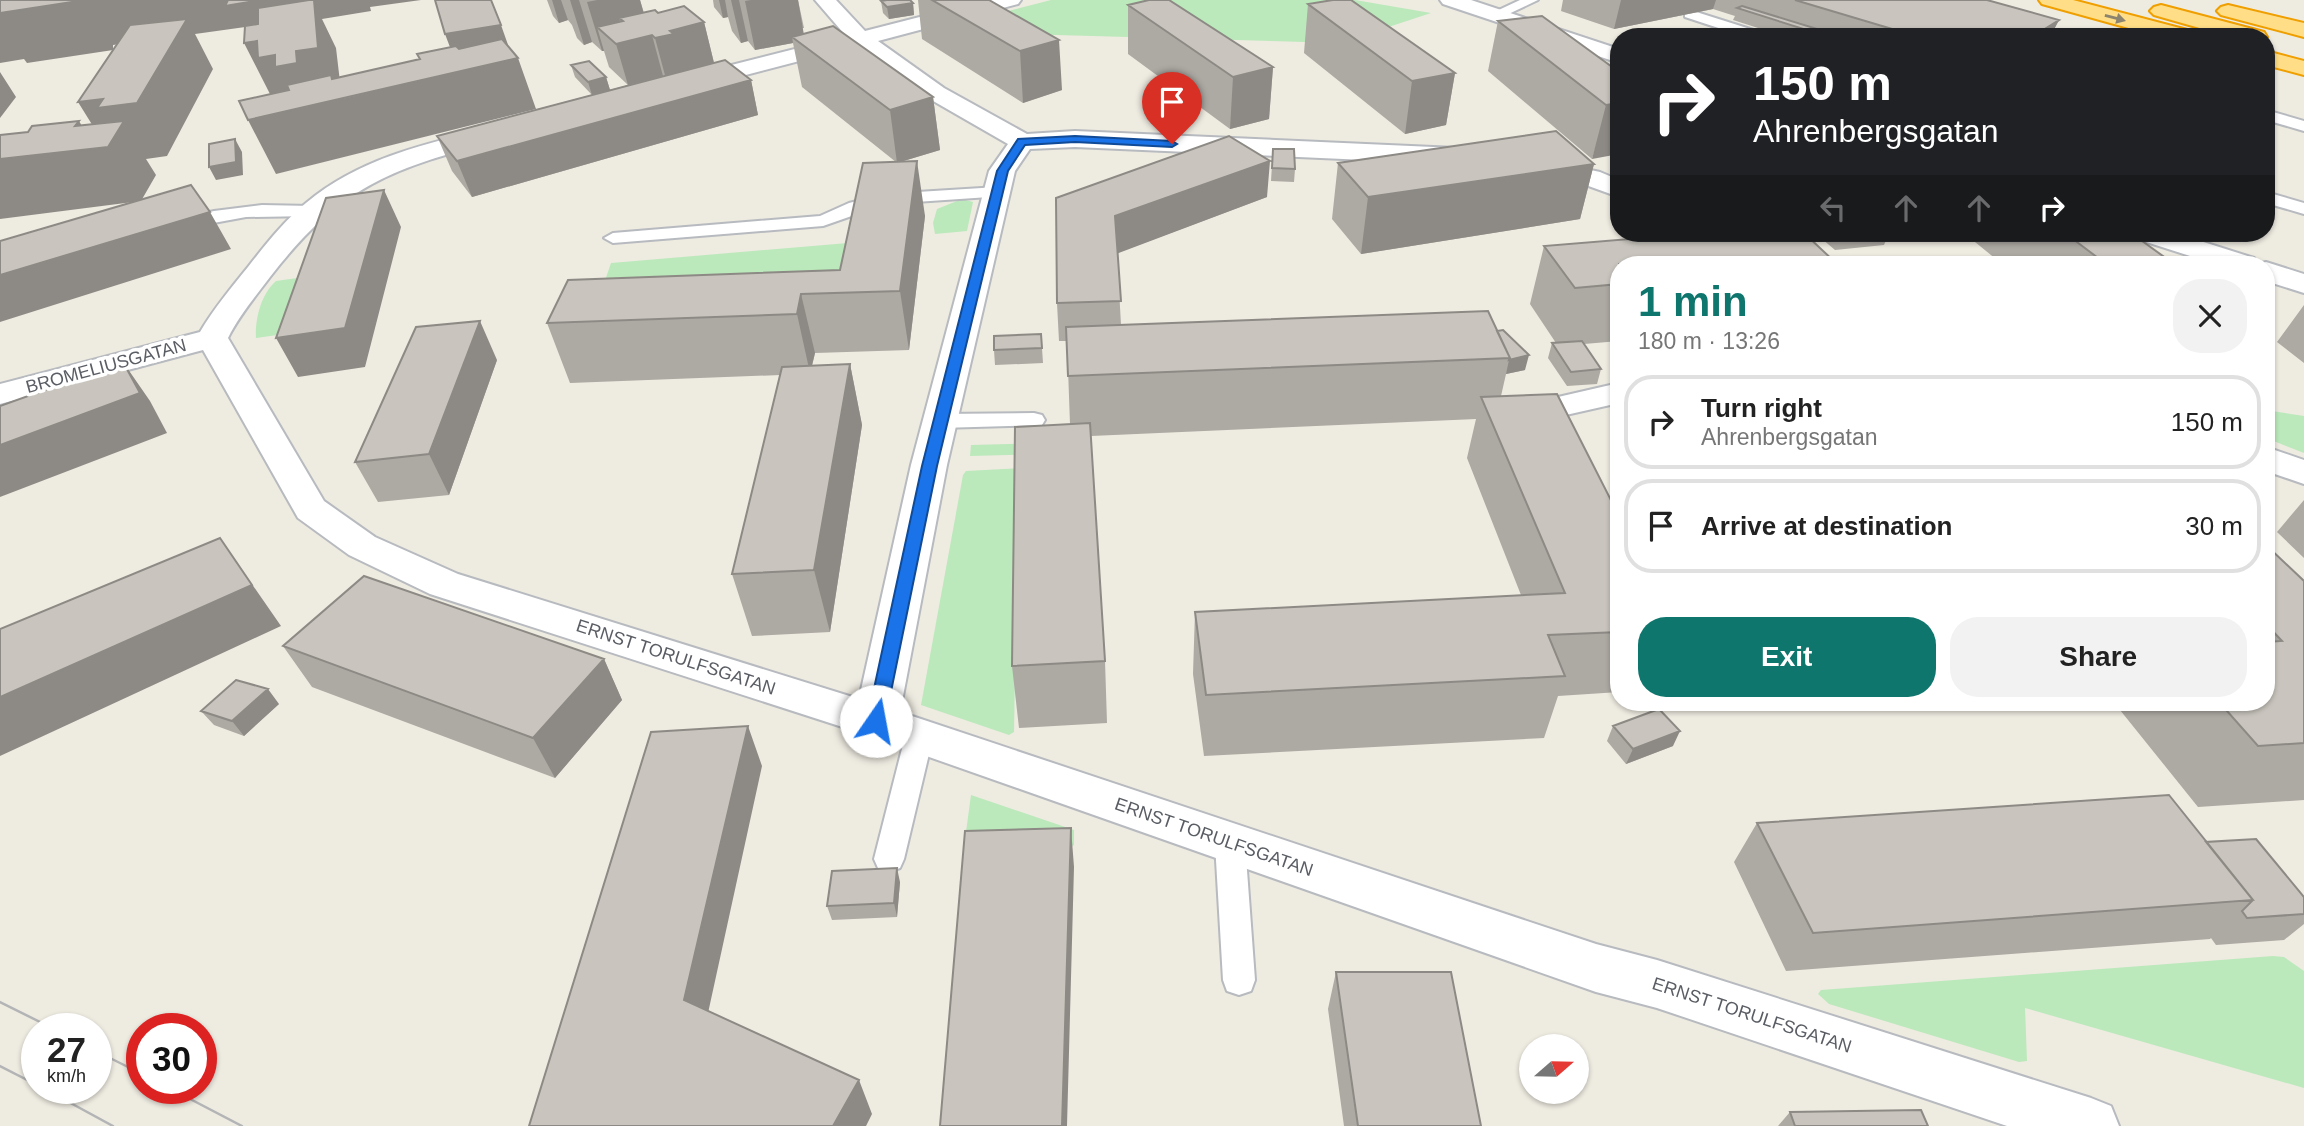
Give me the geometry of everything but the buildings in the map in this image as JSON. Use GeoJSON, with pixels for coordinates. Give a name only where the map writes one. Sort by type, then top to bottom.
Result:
{"type":"FeatureCollection","features":[{"type":"Feature","properties":{"kind":"highway"},"geometry":{"type":"LineString","coordinates":[[2049,0],[2153,28]]}},
{"type":"Feature","properties":{"kind":"highway"},"geometry":{"type":"LineString","coordinates":[[2118,0],[2222,28]]}},
{"type":"Feature","properties":{"kind":"highway"},"geometry":{"type":"LineString","coordinates":[[2184,0],[2304,30]]}},
{"type":"Feature","properties":{"kind":"highway"},"geometry":{"type":"LineString","coordinates":[[2244,0],[2304,17]]}},
{"type":"Feature","properties":{"kind":"highway"},"geometry":{"type":"LineString","coordinates":[[2275,42],[2304,50]]}},
{"type":"Feature","properties":{"kind":"highway"},"geometry":{"type":"LineString","coordinates":[[2275,60],[2304,68]]}},
{"type":"Feature","properties":{"kind":"street"},"geometry":{"type":"LineString","coordinates":[[825,0],[860,38],[936,93],[1022,142],[1075,139],[1478,156]]}},
{"type":"Feature","properties":{"kind":"street"},"geometry":{"type":"LineString","coordinates":[[651,93],[1011,0]]}},
{"type":"Feature","properties":{"kind":"street"},"geometry":{"type":"LineString","coordinates":[[1450,0],[1610,53]]}},
{"type":"Feature","properties":{"kind":"street"},"geometry":{"type":"LineString","coordinates":[[212,338],[221,320],[281,243],[312,211],[345,187],[384,166],[532,124]]}},
{"type":"Feature","properties":{"kind":"street"},"geometry":{"type":"LineString","coordinates":[[876,721],[940,421],[1002,171],[1022,142]]}},
{"type":"Feature","properties":{"kind":"street"},"geometry":{"type":"LineString","coordinates":[[1515,162],[1591,178],[1610,185]]}},
{"type":"Feature","properties":{"kind":"street"},"geometry":{"type":"LineString","coordinates":[[2175,242],[2219,256]]}},
{"type":"Feature","properties":{"kind":"street"},"geometry":{"type":"LineString","coordinates":[[2275,274],[2304,284]]}},
{"type":"Feature","properties":{"kind":"street","name":"BROMELIUSGATAN"},"geometry":{"type":"LineString","coordinates":[[0,394],[212,338]]}},
{"type":"Feature","properties":{"kind":"street","name":"ERNST TORULFSGATAN"},"geometry":{"type":"LineString","coordinates":[[212,338],[312,509],[362,547],[444,584],[876,721],[1596,968],[1657,984],[2091,1126]]}},
{"type":"Feature","properties":{"kind":"street"},"geometry":{"type":"LineString","coordinates":[[1557,407],[1610,395]]}},
{"type":"Feature","properties":{"kind":"street"},"geometry":{"type":"LineString","coordinates":[[2275,462],[2304,473]]}},
{"type":"Feature","properties":{"kind":"lane"},"geometry":{"type":"LineString","coordinates":[[1495,15],[1531,0]]}},
{"type":"Feature","properties":{"kind":"lane"},"geometry":{"type":"LineString","coordinates":[[1690,14],[1733,28]]}},
{"type":"Feature","properties":{"kind":"lane"},"geometry":{"type":"LineString","coordinates":[[2275,105],[2304,113]]}},
{"type":"Feature","properties":{"kind":"lane"},"geometry":{"type":"LineString","coordinates":[[2275,118],[2304,126]]}},
{"type":"Feature","properties":{"kind":"lane"},"geometry":{"type":"LineString","coordinates":[[613,238],[823,221],[855,207],[885,199],[998,192]]}},
{"type":"Feature","properties":{"kind":"lane"},"geometry":{"type":"LineString","coordinates":[[2275,200],[2304,209]]}},
{"type":"Feature","properties":{"kind":"lane"},"geometry":{"type":"LineString","coordinates":[[168,228],[208,215],[239,210],[312,211]]}},
{"type":"Feature","properties":{"kind":"lane"},"geometry":{"type":"LineString","coordinates":[[940,421],[1034,420]]}},
{"type":"Feature","properties":{"kind":"lane"},"geometry":{"type":"LineString","coordinates":[[889,859],[919,737]]}},
{"type":"Feature","properties":{"kind":"lane"},"geometry":{"type":"LineString","coordinates":[[1230,844],[1239,980]]}},
{"type":"Feature","properties":{"kind":"green space"},"geometry":{"type":"Polygon","coordinates":[[[1051,0],[1355,0],[1431,13],[1340,43],[1020,34],[989,16],[1051,0]]]}},
{"type":"Feature","properties":{"kind":"green space"},"geometry":{"type":"Polygon","coordinates":[[[962,199],[973,202],[967,231],[935,234],[933,223],[937,209],[962,199]]]}},
{"type":"Feature","properties":{"kind":"green space"},"geometry":{"type":"Polygon","coordinates":[[[848,243],[854,294],[755,274],[693,275],[678,312],[588,330],[611,263],[848,243]]]}},
{"type":"Feature","properties":{"kind":"green space"},"geometry":{"type":"Polygon","coordinates":[[[326,274],[306,331],[256,338],[260,307],[266,293],[276,281],[326,274]]]}},
{"type":"Feature","properties":{"kind":"green space"},"geometry":{"type":"Polygon","coordinates":[[[2275,411],[2304,416],[2304,453],[2275,442],[2275,411]]]}},
{"type":"Feature","properties":{"kind":"green space"},"geometry":{"type":"Polygon","coordinates":[[[1043,443],[1075,453],[970,456],[971,445],[1043,443]]]}},
{"type":"Feature","properties":{"kind":"green space"},"geometry":{"type":"Polygon","coordinates":[[[1042,467],[1018,486],[1014,732],[1009,735],[921,705],[963,475],[966,471],[1042,467]]]}},
{"type":"Feature","properties":{"kind":"green space"},"geometry":{"type":"Polygon","coordinates":[[[971,795],[1074,830],[1074,845],[1067,849],[963,854],[971,795]]]}},
{"type":"Feature","properties":{"kind":"green space"},"geometry":{"type":"Polygon","coordinates":[[[2284,957],[2304,971],[2304,1088],[2025,1008],[2027,1061],[2019,1062],[1829,1004],[1818,994],[1821,990],[2284,957]]]}},
{"type":"Feature","properties":{"kind":"tram line"},"geometry":{"type":"LineString","coordinates":[[0,1002],[22,1013]]}},
{"type":"Feature","properties":{"kind":"tram line"},"geometry":{"type":"LineString","coordinates":[[112,1059],[126,1066]]}},
{"type":"Feature","properties":{"kind":"tram line"},"geometry":{"type":"LineString","coordinates":[[0,1066],[21,1077]]}},
{"type":"Feature","properties":{"kind":"tram line"},"geometry":{"type":"LineString","coordinates":[[72,1104],[113,1126]]}},
{"type":"Feature","properties":{"kind":"tram line"},"geometry":{"type":"LineString","coordinates":[[200,1104],[242,1126]]}},
{"type":"Feature","properties":{"kind":"route"},"geometry":{"type":"LineString","coordinates":[[876,721],[929,466],[1002,171],[1022,142],[1075,139],[1172,144]]}}]}
